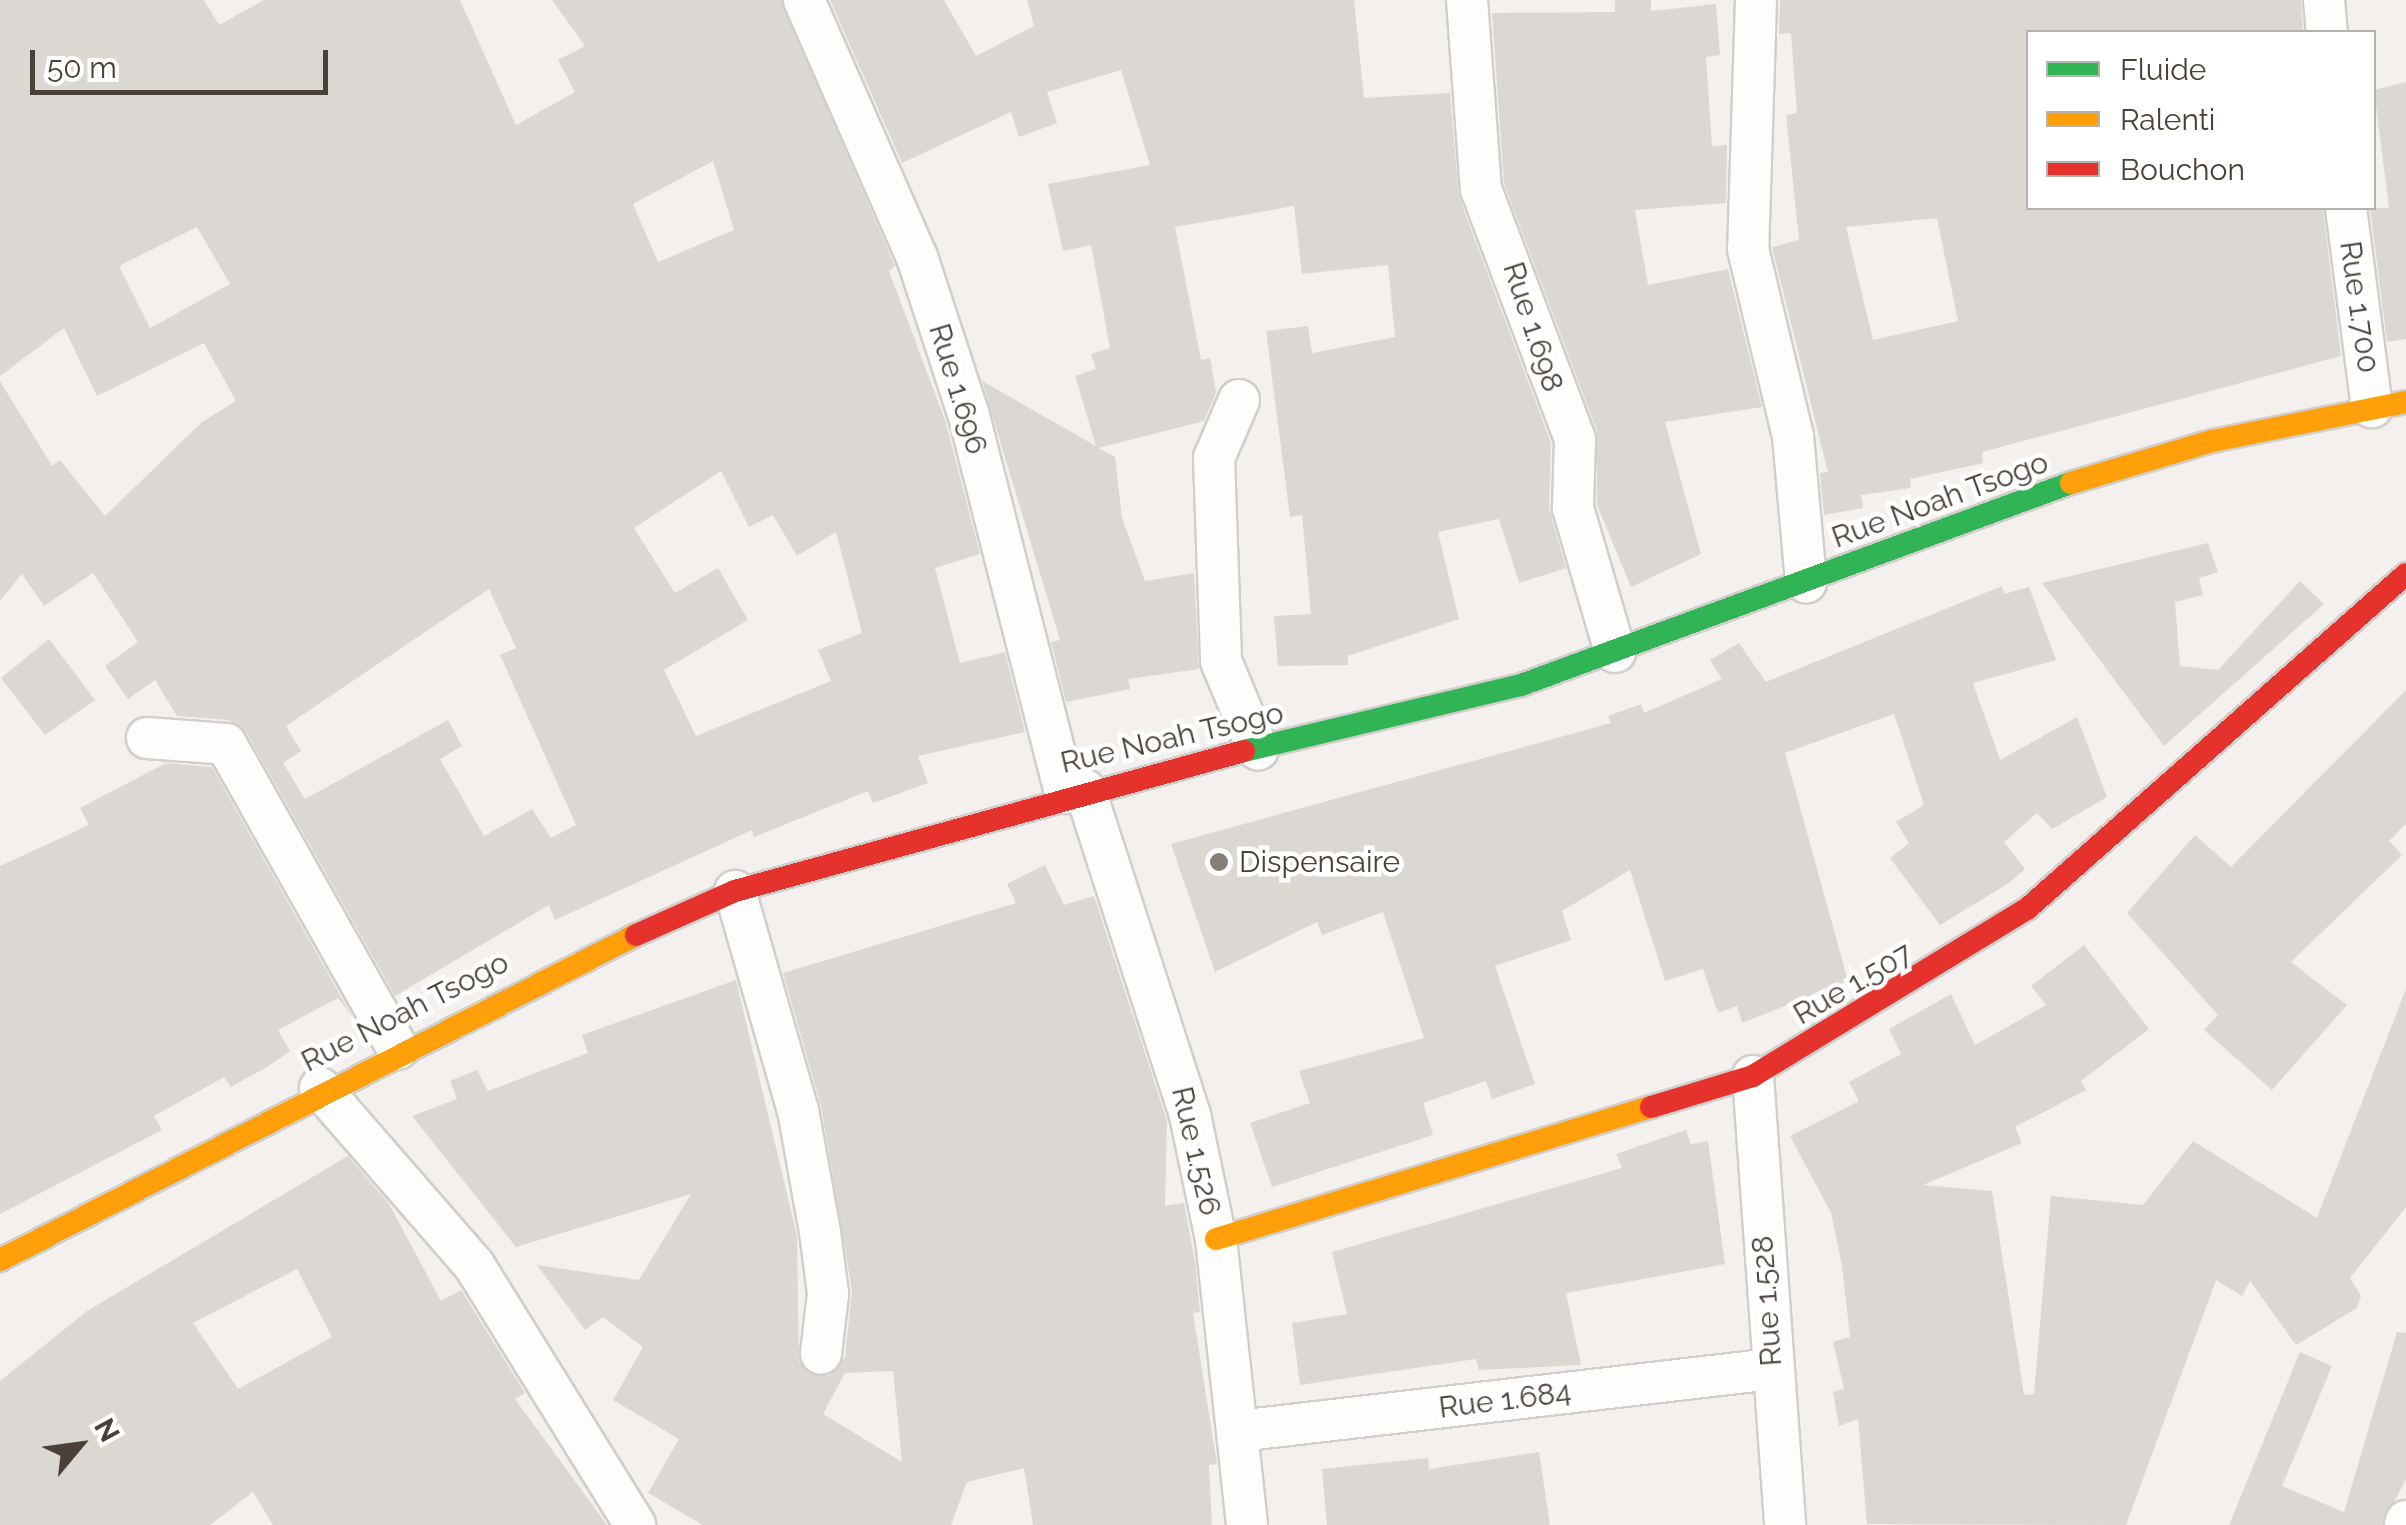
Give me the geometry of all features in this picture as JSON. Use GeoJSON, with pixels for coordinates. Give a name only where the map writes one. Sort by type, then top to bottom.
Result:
{"type":"FeatureCollection","features":[{"type":"Feature","properties":{"kind":"main road","name":"Rue Noah Tsogo"},"geometry":{"type":"LineString","coordinates":[[0,1260],[398,1048],[735,891],[1075,792],[1258,750],[1615,652],[2130,465],[2389,404]]}},
{"type":"Feature","properties":{"kind":"main road","name":"Rue 1.507"},"geometry":{"type":"LineString","coordinates":[[1216,1238],[1753,1076],[2028,908],[2406,574]]}},
{"type":"Feature","properties":{"kind":"street","name":"Rue 1.696"},"geometry":{"type":"LineString","coordinates":[[804,0],[922,272],[1075,792]]}},
{"type":"Feature","properties":{"kind":"street","name":"Rue 1.698"},"geometry":{"type":"LineString","coordinates":[[1466,0],[1481,189],[1574,439],[1572,508],[1615,652]]}},
{"type":"Feature","properties":{"kind":"street"},"geometry":{"type":"LineString","coordinates":[[1756,0],[1748,248],[1759,324],[1793,436],[1806,582]]}},
{"type":"Feature","properties":{"kind":"street"},"geometry":{"type":"LineString","coordinates":[[2324,0],[2327,30]]}},
{"type":"Feature","properties":{"kind":"street","name":"Rue 1.700"},"geometry":{"type":"LineString","coordinates":[[2346,210],[2389,404]]}},
{"type":"Feature","properties":{"kind":"street"},"geometry":{"type":"LineString","coordinates":[[1239,400],[1214,458],[1221,661],[1258,750]]}},
{"type":"Feature","properties":{"kind":"street"},"geometry":{"type":"LineString","coordinates":[[147,738],[226,744],[398,1048]]}},
{"type":"Feature","properties":{"kind":"street","name":"Rue 1.526"},"geometry":{"type":"LineString","coordinates":[[1075,792],[1174,1061],[1216,1238],[1247,1525]]}},
{"type":"Feature","properties":{"kind":"street"},"geometry":{"type":"LineString","coordinates":[[735,891],[798,1110],[828,1294],[820,1354]]}},
{"type":"Feature","properties":{"kind":"street","name":"Rue 1.528"},"geometry":{"type":"LineString","coordinates":[[1753,1076],[1785,1525]]}},
{"type":"Feature","properties":{"kind":"street"},"geometry":{"type":"LineString","coordinates":[[320,1088],[474,1265],[635,1525]]}},
{"type":"Feature","properties":{"kind":"street","name":"Rue 1.684"},"geometry":{"type":"LineString","coordinates":[[1238,1431],[1772,1369]]}},
{"type":"Feature","properties":{"kind":"building"},"geometry":{"type":"Polygon","coordinates":[[[0,0],[204,0],[219,25],[264,0],[460,0],[516,125],[575,92],[558,60],[585,46],[552,0],[781,0],[895,266],[889,271],[946,423],[980,554],[935,568],[960,663],[1005,652],[1025,732],[918,756],[928,783],[873,803],[868,791],[754,837],[752,830],[555,920],[549,905],[395,996],[246,732],[229,720],[177,716],[155,680],[128,699],[105,666],[138,642],[93,573],[44,606],[22,574],[0,601],[0,381],[52,466],[60,460],[105,516],[202,422],[236,401],[204,343],[97,396],[64,328],[0,376],[0,0]],[[713,161],[633,204],[658,262],[734,230],[713,161]],[[197,227],[119,266],[150,328],[230,284],[197,227]],[[721,471],[634,528],[675,593],[718,568],[748,620],[664,670],[696,736],[831,681],[818,650],[862,633],[836,532],[797,556],[773,515],[749,527],[721,471]],[[489,589],[286,726],[301,751],[283,763],[305,799],[448,720],[462,746],[440,759],[484,836],[532,809],[551,838],[576,825],[500,655],[516,648],[489,589]]]}},
{"type":"Feature","properties":{"kind":"building"},"geometry":{"type":"Polygon","coordinates":[[[830,0],[944,0],[976,56],[1034,26],[1027,0],[1354,0],[1364,98],[1450,93],[1459,197],[1551,443],[1549,508],[1566,568],[1519,583],[1499,519],[1438,532],[1459,619],[1348,656],[1348,665],[1278,666],[1274,616],[1311,614],[1302,515],[1290,517],[1266,331],[1308,326],[1312,353],[1395,337],[1388,265],[1302,274],[1294,206],[1175,227],[1201,360],[1210,358],[1216,393],[1204,421],[1098,448],[1115,457],[1122,518],[1145,581],[1194,573],[1199,669],[1128,679],[1130,689],[1066,702],[1051,642],[1060,640],[982,381],[1096,446],[1075,376],[1096,369],[1091,354],[1110,348],[1091,245],[1063,251],[1048,184],[1150,165],[1121,70],[1047,92],[1057,123],[1019,137],[1011,112],[902,163],[830,0]]]}},
{"type":"Feature","properties":{"kind":"building"},"geometry":{"type":"Polygon","coordinates":[[[1615,0],[1651,0],[1651,11],[1716,4],[1720,55],[1706,57],[1712,146],[1727,145],[1726,203],[1635,210],[1648,285],[1728,269],[1762,407],[1665,422],[1701,554],[1631,587],[1597,505],[1597,431],[1504,184],[1492,13],[1615,12],[1615,0]]]}},
{"type":"Feature","properties":{"kind":"building"},"geometry":{"type":"Polygon","coordinates":[[[1780,0],[2301,0],[2303,30],[2026,30],[2026,210],[2323,210],[2341,356],[1982,452],[1983,463],[1910,479],[1911,488],[1861,495],[1863,508],[1824,515],[1820,473],[1828,472],[1772,247],[1799,240],[1786,115],[1797,113],[1791,33],[1779,34],[1780,0]],[[1937,218],[1846,227],[1873,340],[1958,321],[1937,218]]]}},
{"type":"Feature","properties":{"kind":"building"},"geometry":{"type":"Polygon","coordinates":[[[2406,82],[2406,339],[2387,342],[2370,210],[2389,208],[2376,90],[2406,82]]]}},
{"type":"Feature","properties":{"kind":"building"},"geometry":{"type":"Polygon","coordinates":[[[2208,543],[2218,572],[2199,578],[2203,595],[2175,602],[2180,666],[2218,670],[2300,581],[2324,604],[2164,746],[2042,583],[2208,543]]]}},
{"type":"Feature","properties":{"kind":"building"},"geometry":{"type":"Polygon","coordinates":[[[2002,586],[2004,594],[2029,587],[2056,660],[1973,683],[2000,760],[2077,717],[2107,797],[2052,829],[2037,813],[2004,842],[2025,869],[2009,883],[1940,925],[1890,858],[1909,843],[1896,822],[1924,805],[1894,714],[1785,753],[1848,981],[1742,1023],[1737,1006],[1718,1013],[1703,969],[1665,981],[1630,870],[1562,911],[1571,940],[1495,966],[1535,1084],[1492,1099],[1486,1081],[1423,1103],[1433,1135],[1272,1187],[1250,1123],[1310,1103],[1299,1071],[1424,1038],[1383,912],[1322,935],[1317,922],[1215,972],[1171,844],[1611,723],[1608,716],[1641,704],[1644,713],[1722,679],[1710,660],[1739,643],[1766,682],[2002,586]]]}},
{"type":"Feature","properties":{"kind":"building"},"geometry":{"type":"Polygon","coordinates":[[[49,639],[95,700],[45,735],[1,678],[49,639]]]}},
{"type":"Feature","properties":{"kind":"building"},"geometry":{"type":"Polygon","coordinates":[[[2406,690],[2406,824],[2389,841],[2402,855],[2291,962],[2347,1005],[2272,1090],[2204,1030],[2218,1015],[2127,913],[2195,835],[2231,867],[2406,690]]]}},
{"type":"Feature","properties":{"kind":"building"},"geometry":{"type":"Polygon","coordinates":[[[166,763],[212,767],[353,1018],[338,998],[278,1030],[290,1051],[267,1067],[231,1087],[224,1077],[154,1116],[162,1130],[0,1214],[0,866],[89,825],[80,808],[166,763]]]}},
{"type":"Feature","properties":{"kind":"building"},"geometry":{"type":"Polygon","coordinates":[[[1045,865],[1064,905],[1094,896],[1167,1121],[1165,1206],[1184,1203],[1195,1262],[1200,1312],[1193,1313],[1217,1464],[1209,1465],[1212,1525],[1033,1525],[1024,1468],[967,1482],[951,1525],[703,1525],[648,1493],[679,1439],[613,1400],[643,1347],[603,1317],[585,1330],[537,1265],[639,1280],[691,1194],[516,1247],[412,1116],[457,1099],[450,1081],[477,1070],[488,1091],[588,1053],[582,1035],[736,980],[797,1236],[799,1362],[829,1376],[845,1357],[852,1291],[821,1106],[783,973],[1016,903],[1007,884],[1045,865]],[[893,1371],[845,1373],[823,1414],[902,1462],[893,1371]]]}},
{"type":"Feature","properties":{"kind":"building"},"geometry":{"type":"Polygon","coordinates":[[[2084,945],[2149,1029],[2081,1081],[2086,1090],[2015,1127],[2022,1143],[1923,1185],[1992,1191],[2024,1395],[2034,1394],[2051,1196],[2143,1205],[2193,1141],[2317,1218],[2406,989],[2406,1207],[2350,1278],[2361,1296],[2357,1308],[2296,1345],[2250,1281],[2242,1296],[2216,1280],[2126,1525],[1867,1524],[1858,1419],[1839,1426],[1833,1392],[1844,1389],[1833,1342],[1850,1337],[1842,1265],[1831,1213],[1790,1136],[1859,1101],[1849,1082],[1901,1054],[1889,1029],[1951,994],[1975,1045],[2046,1005],[2031,986],[2084,945]]]}},
{"type":"Feature","properties":{"kind":"building"},"geometry":{"type":"Polygon","coordinates":[[[1686,1130],[1691,1144],[1708,1141],[1725,1264],[1566,1293],[1581,1365],[1479,1370],[1476,1359],[1300,1385],[1292,1323],[1347,1314],[1332,1252],[1622,1168],[1616,1154],[1686,1130]]]}},
{"type":"Feature","properties":{"kind":"building"},"geometry":{"type":"Polygon","coordinates":[[[348,1156],[389,1204],[441,1301],[461,1290],[525,1393],[515,1399],[607,1525],[273,1525],[253,1492],[210,1525],[0,1525],[0,1381],[87,1311],[348,1156]],[[297,1269],[193,1323],[238,1389],[332,1337],[297,1269]]]}},
{"type":"Feature","properties":{"kind":"building"},"geometry":{"type":"Polygon","coordinates":[[[2397,1332],[2406,1333],[2406,1479],[2382,1525],[2229,1525],[2300,1352],[2332,1366],[2282,1486],[2344,1512],[2397,1332]]]}},
{"type":"Feature","properties":{"kind":"building"},"geometry":{"type":"Polygon","coordinates":[[[1539,1452],[1550,1525],[1327,1525],[1322,1469],[1428,1458],[1429,1469],[1539,1452]]]}},
{"type":"Feature","properties":{"kind":"traffic: fast"},"geometry":{"type":"LineString","coordinates":[[1244,751],[1521,685],[2071,483]]}},
{"type":"Feature","properties":{"kind":"traffic: slow"},"geometry":{"type":"LineString","coordinates":[[2071,483],[2212,441],[2406,402]]}},
{"type":"Feature","properties":{"kind":"traffic: slow"},"geometry":{"type":"LineString","coordinates":[[0,1260],[636,935]]}},
{"type":"Feature","properties":{"kind":"traffic: slow"},"geometry":{"type":"LineString","coordinates":[[1216,1239],[1651,1107]]}},
{"type":"Feature","properties":{"kind":"traffic: jam"},"geometry":{"type":"LineString","coordinates":[[1651,1107],[1753,1076],[2028,908],[2406,574]]}},
{"type":"Feature","properties":{"kind":"traffic: jam"},"geometry":{"type":"LineString","coordinates":[[636,935],[735,891],[1244,751]]}},
{"type":"Feature","properties":{"kind":"place","name":"Dispensaire"},"geometry":{"type":"Point","coordinates":[1219,862]}}]}
